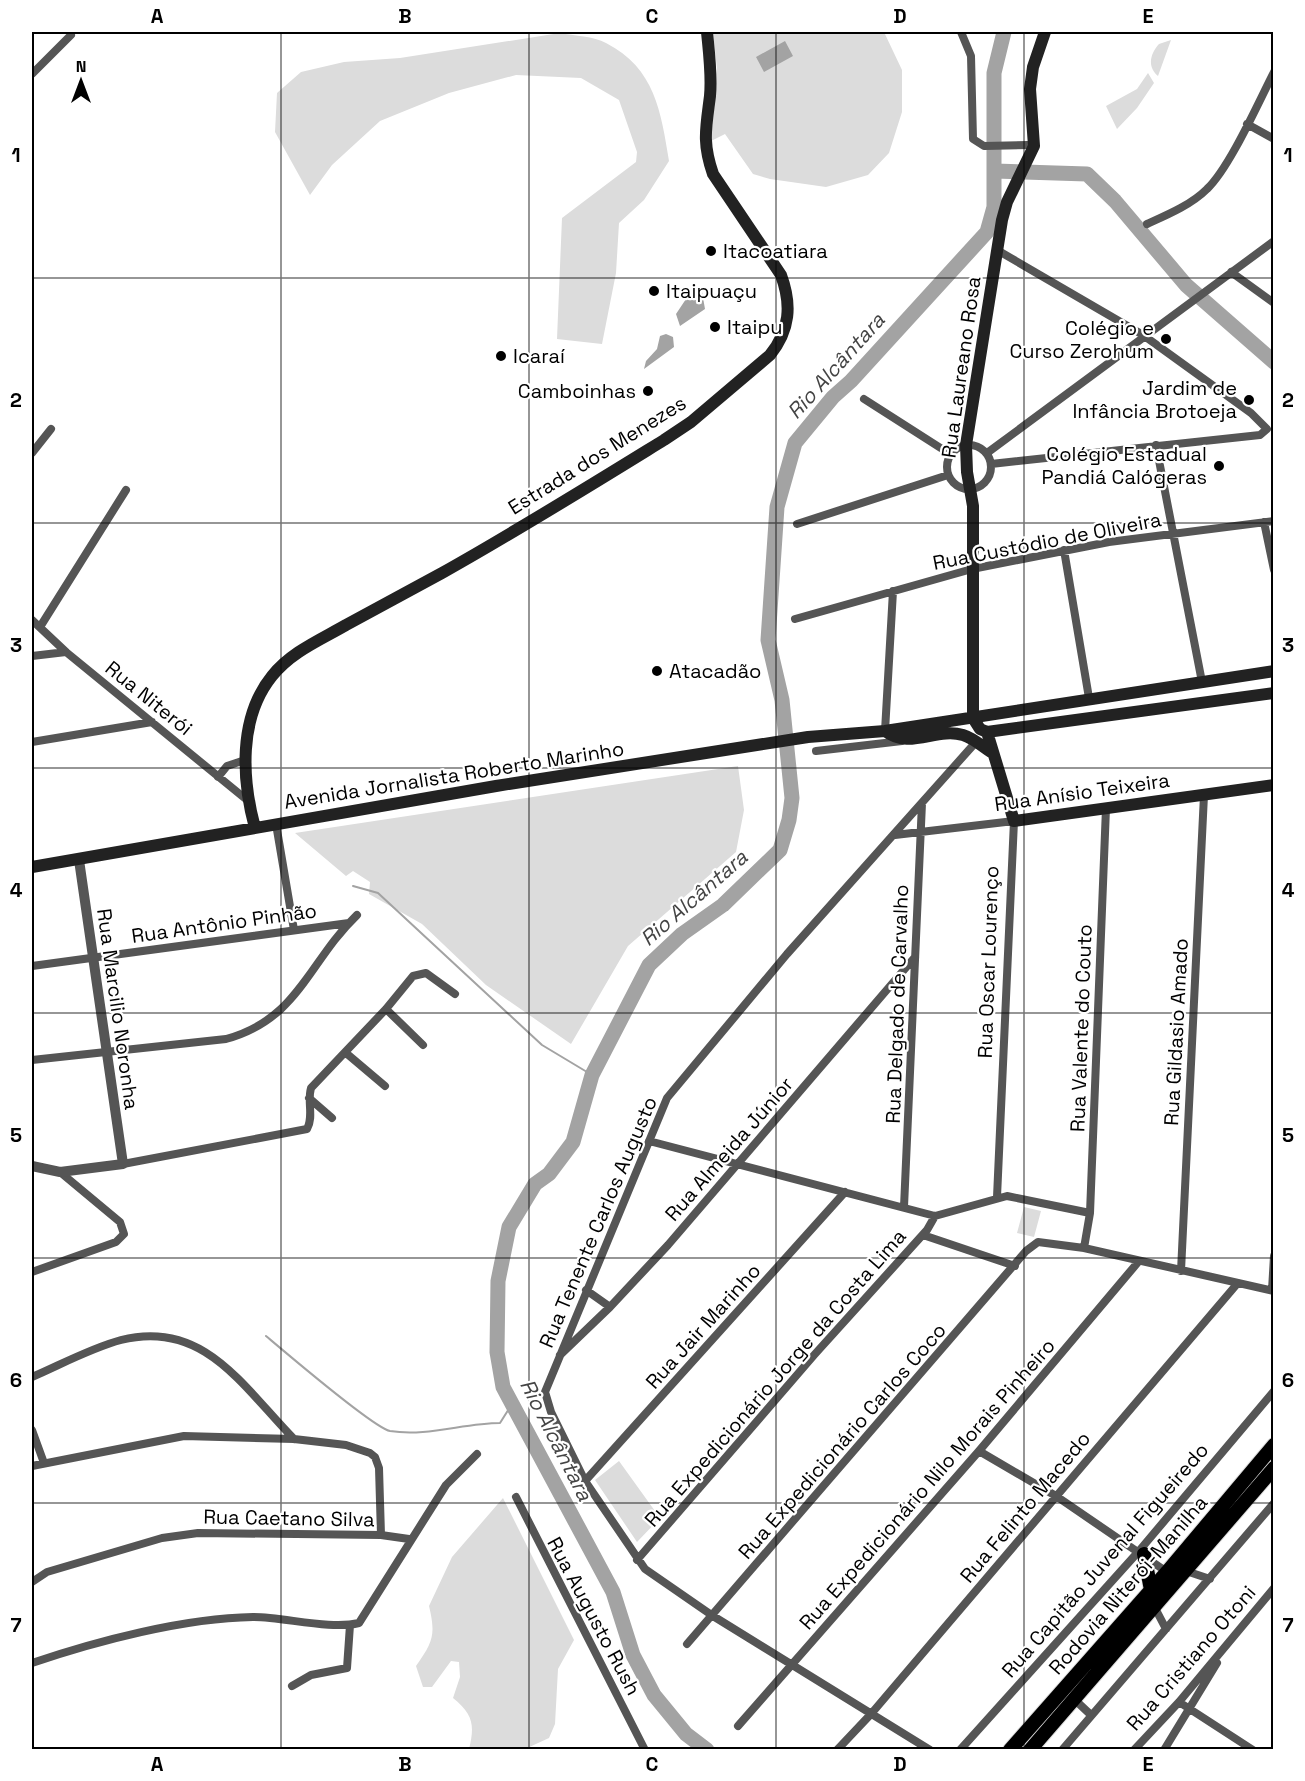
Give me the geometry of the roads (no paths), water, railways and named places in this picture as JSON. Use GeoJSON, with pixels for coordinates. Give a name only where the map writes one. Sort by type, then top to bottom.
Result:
{"type":"FeatureCollection","features":[{"type":"Feature","properties":{"kind":"highway","name":"Rodovia Niterói-Manilha"},"geometry":{"type":"LineString","coordinates":[[1010,1749],[1167,1572],[1274,1445]]}},
{"type":"Feature","properties":{"kind":"highway","name":"Rodovia Niterói-Manilha"},"geometry":{"type":"LineString","coordinates":[[1030,1749],[1155,1608],[1274,1468]]}},
{"type":"Feature","properties":{"kind":"highway"},"geometry":{"type":"LineString","coordinates":[[1141,1552],[1151,1590]]}},
{"type":"Feature","properties":{"kind":"main road","name":"Estrada dos Menezes"},"geometry":{"type":"LineString","coordinates":[[255,828],[247,800],[245,760],[255,706],[271,676],[287,658],[445,571],[664,440],[770,355],[779,343],[789,310],[787,291],[781,275],[713,174],[707,156],[704,138],[711,77],[707,32]]}},
{"type":"Feature","properties":{"kind":"main road","name":"Rua Laureano Rosa"},"geometry":{"type":"LineString","coordinates":[[973,718],[974,506],[966,445],[997,250],[1007,202],[1035,136],[1029,89],[1033,67],[1045,32]]}},
{"type":"Feature","properties":{"kind":"main road","name":"Avenida Jornalista Roberto Marinho"},"geometry":{"type":"LineString","coordinates":[[32,867],[496,786],[808,737],[885,731],[1274,671]]}},
{"type":"Feature","properties":{"kind":"main road"},"geometry":{"type":"LineString","coordinates":[[973,718],[980,729],[987,732],[1274,693]]}},
{"type":"Feature","properties":{"kind":"main road"},"geometry":{"type":"LineString","coordinates":[[1089,698],[1093,718]]}},
{"type":"Feature","properties":{"kind":"main road","name":"Avenida Jornalista Roberto Marinho"},"geometry":{"type":"LineString","coordinates":[[885,731],[896,737],[912,740],[954,734],[976,742],[991,752]]}},
{"type":"Feature","properties":{"kind":"main road","name":"Rua Oscar Lourenço"},"geometry":{"type":"LineString","coordinates":[[987,732],[991,752],[1014,821]]}},
{"type":"Feature","properties":{"kind":"main road","name":"Rua Anísio Teixeira"},"geometry":{"type":"LineString","coordinates":[[1014,821],[1274,785]]}},
{"type":"Feature","properties":{"kind":"street"},"geometry":{"type":"LineString","coordinates":[[961,32],[971,56],[973,139],[984,146],[1028,151]]}},
{"type":"Feature","properties":{"kind":"street"},"geometry":{"type":"LineString","coordinates":[[32,74],[71,35]]}},
{"type":"Feature","properties":{"kind":"street"},"geometry":{"type":"LineString","coordinates":[[1147,224],[1177,210],[1207,190],[1247,124],[1274,72]]}},
{"type":"Feature","properties":{"kind":"street"},"geometry":{"type":"LineString","coordinates":[[1247,124],[1274,139]]}},
{"type":"Feature","properties":{"kind":"street"},"geometry":{"type":"LineString","coordinates":[[987,453],[1143,335],[1273,243]]}},
{"type":"Feature","properties":{"kind":"street"},"geometry":{"type":"LineString","coordinates":[[992,465],[1260,435],[1267,429],[1251,413],[1143,335],[997,250]]}},
{"type":"Feature","properties":{"kind":"street"},"geometry":{"type":"LineString","coordinates":[[1231,272],[1274,303]]}},
{"type":"Feature","properties":{"kind":"street"},"geometry":{"type":"LineString","coordinates":[[864,399],[950,454]]}},
{"type":"Feature","properties":{"kind":"street"},"geometry":{"type":"LineString","coordinates":[[32,453],[51,429]]}},
{"type":"Feature","properties":{"kind":"street"},"geometry":{"type":"LineString","coordinates":[[966,445],[981,448],[987,453],[992,465],[987,480],[981,486],[970,489],[960,488],[948,475],[946,463],[950,454],[966,445]]}},
{"type":"Feature","properties":{"kind":"street"},"geometry":{"type":"LineString","coordinates":[[1156,445],[1202,682]]}},
{"type":"Feature","properties":{"kind":"street"},"geometry":{"type":"LineString","coordinates":[[797,524],[948,475]]}},
{"type":"Feature","properties":{"kind":"street"},"geometry":{"type":"LineString","coordinates":[[40,627],[126,490]]}},
{"type":"Feature","properties":{"kind":"street"},"geometry":{"type":"LineString","coordinates":[[1269,521],[1274,570]]}},
{"type":"Feature","properties":{"kind":"street","name":"Rua Custódio de Oliveira"},"geometry":{"type":"LineString","coordinates":[[795,619],[972,569],[1064,550],[1269,521]]}},
{"type":"Feature","properties":{"kind":"street"},"geometry":{"type":"LineString","coordinates":[[1064,550],[1089,698]]}},
{"type":"Feature","properties":{"kind":"street"},"geometry":{"type":"LineString","coordinates":[[885,731],[893,591]]}},
{"type":"Feature","properties":{"kind":"street","name":"Rua Niterói"},"geometry":{"type":"LineString","coordinates":[[32,620],[66,652],[247,800]]}},
{"type":"Feature","properties":{"kind":"street"},"geometry":{"type":"LineString","coordinates":[[32,656],[66,652]]}},
{"type":"Feature","properties":{"kind":"street"},"geometry":{"type":"LineString","coordinates":[[32,742],[152,722]]}},
{"type":"Feature","properties":{"kind":"street","name":"Avenida Jornalista Roberto Marinho"},"geometry":{"type":"LineString","coordinates":[[816,751],[912,740]]}},
{"type":"Feature","properties":{"kind":"street","name":"Rua Tenente Carlos Augusto"},"geometry":{"type":"LineString","coordinates":[[930,1749],[713,1616],[661,1581],[637,1560],[585,1481],[545,1398],[547,1383],[667,1098],[788,954],[976,742]]}},
{"type":"Feature","properties":{"kind":"street"},"geometry":{"type":"LineString","coordinates":[[218,777],[227,766],[245,760]]}},
{"type":"Feature","properties":{"kind":"street","name":"Rua Gildasio Amado"},"geometry":{"type":"LineString","coordinates":[[1181,1271],[1204,795]]}},
{"type":"Feature","properties":{"kind":"street","name":"Rua Delgado de Carvalho"},"geometry":{"type":"LineString","coordinates":[[904,1208],[922,803]]}},
{"type":"Feature","properties":{"kind":"street","name":"Rua Valente do Couto"},"geometry":{"type":"LineString","coordinates":[[1084,1248],[1090,1213],[1106,808]]}},
{"type":"Feature","properties":{"kind":"street","name":"Rua Anísio Teixeira"},"geometry":{"type":"LineString","coordinates":[[895,835],[1014,821]]}},
{"type":"Feature","properties":{"kind":"street","name":"Rua Oscar Lourenço"},"geometry":{"type":"LineString","coordinates":[[997,1197],[1014,821]]}},
{"type":"Feature","properties":{"kind":"street"},"geometry":{"type":"LineString","coordinates":[[276,824],[294,930]]}},
{"type":"Feature","properties":{"kind":"street","name":"Rua Marcilio Noronha"},"geometry":{"type":"LineString","coordinates":[[79,860],[123,1164]]}},
{"type":"Feature","properties":{"kind":"street"},"geometry":{"type":"LineString","coordinates":[[32,1060],[226,1039],[249,1033],[286,1007],[357,915]]}},
{"type":"Feature","properties":{"kind":"street","name":"Rua Antônio Pinhão"},"geometry":{"type":"LineString","coordinates":[[32,966],[349,923]]}},
{"type":"Feature","properties":{"kind":"street","name":"Rua Almeida Júnior"},"geometry":{"type":"LineString","coordinates":[[560,1355],[610,1307],[740,1164],[915,957]]}},
{"type":"Feature","properties":{"kind":"street"},"geometry":{"type":"LineString","coordinates":[[32,1166],[60,1172],[123,1164],[301,1132],[309,1125],[311,1088],[386,1010],[413,976],[421,972],[432,976],[455,994]]}},
{"type":"Feature","properties":{"kind":"street"},"geometry":{"type":"LineString","coordinates":[[386,1010],[423,1045]]}},
{"type":"Feature","properties":{"kind":"street"},"geometry":{"type":"LineString","coordinates":[[346,1053],[385,1086]]}},
{"type":"Feature","properties":{"kind":"street"},"geometry":{"type":"LineString","coordinates":[[309,1098],[332,1118]]}},
{"type":"Feature","properties":{"kind":"street"},"geometry":{"type":"LineString","coordinates":[[649,1141],[935,1216],[969,1208],[997,1197],[1019,1197],[1090,1213]]}},
{"type":"Feature","properties":{"kind":"street"},"geometry":{"type":"LineString","coordinates":[[32,1272],[117,1242],[124,1234],[120,1222],[60,1172]]}},
{"type":"Feature","properties":{"kind":"street","name":"Rua Jair Marinho"},"geometry":{"type":"LineString","coordinates":[[585,1481],[845,1192]]}},
{"type":"Feature","properties":{"kind":"street","name":"Rua Expedicionário Jorge da Costa Lima"},"geometry":{"type":"LineString","coordinates":[[637,1560],[815,1354],[923,1235],[935,1216]]}},
{"type":"Feature","properties":{"kind":"street"},"geometry":{"type":"LineString","coordinates":[[923,1235],[1018,1262]]}},
{"type":"Feature","properties":{"kind":"street","name":"Rua Expedicionário Carlos Coco"},"geometry":{"type":"LineString","coordinates":[[687,1644],[1034,1245],[1044,1241],[1084,1248],[1273,1291]]}},
{"type":"Feature","properties":{"kind":"street"},"geometry":{"type":"LineString","coordinates":[[1273,1291],[1274,1256]]}},
{"type":"Feature","properties":{"kind":"street","name":"Rua Expedicionário Nilo Morais Pinheiro"},"geometry":{"type":"LineString","coordinates":[[738,1726],[979,1451],[1139,1261]]}},
{"type":"Feature","properties":{"kind":"street","name":"Rua Felinto Macedo"},"geometry":{"type":"LineString","coordinates":[[837,1749],[871,1714],[1237,1284]]}},
{"type":"Feature","properties":{"kind":"street"},"geometry":{"type":"LineString","coordinates":[[586,1290],[610,1307]]}},
{"type":"Feature","properties":{"kind":"street"},"geometry":{"type":"LineString","coordinates":[[32,1377],[118,1341],[138,1336],[180,1338],[215,1357],[294,1438]]}},
{"type":"Feature","properties":{"kind":"street","name":"Rua Capitão Juvenal Figueiredo"},"geometry":{"type":"LineString","coordinates":[[960,1749],[1141,1552],[1274,1391]]}},
{"type":"Feature","properties":{"kind":"street"},"geometry":{"type":"LineString","coordinates":[[32,1430],[44,1463]]}},
{"type":"Feature","properties":{"kind":"street"},"geometry":{"type":"LineString","coordinates":[[32,1466],[184,1436],[294,1438],[346,1445],[375,1457],[379,1468],[381,1534]]}},
{"type":"Feature","properties":{"kind":"street"},"geometry":{"type":"LineString","coordinates":[[979,1451],[1056,1496],[1141,1552],[1167,1572]]}},
{"type":"Feature","properties":{"kind":"street"},"geometry":{"type":"LineString","coordinates":[[32,1663],[101,1643],[213,1621],[253,1617],[350,1625],[358,1623],[368,1612],[409,1539],[446,1485],[477,1454]]}},
{"type":"Feature","properties":{"kind":"street","name":"Rua Augusto Rush"},"geometry":{"type":"LineString","coordinates":[[516,1497],[523,1516],[645,1749]]}},
{"type":"Feature","properties":{"kind":"street"},"geometry":{"type":"LineString","coordinates":[[1062,1749],[1274,1503]]}},
{"type":"Feature","properties":{"kind":"street","name":"Rua Caetano Silva"},"geometry":{"type":"LineString","coordinates":[[32,1582],[47,1572],[162,1538],[198,1533],[381,1534],[409,1539]]}},
{"type":"Feature","properties":{"kind":"street"},"geometry":{"type":"LineString","coordinates":[[1186,1571],[1210,1579]]}},
{"type":"Feature","properties":{"kind":"street","name":"Rua Cristiano Otoni"},"geometry":{"type":"LineString","coordinates":[[1134,1749],[1179,1702],[1274,1588]]}},
{"type":"Feature","properties":{"kind":"street"},"geometry":{"type":"LineString","coordinates":[[1155,1608],[1166,1629]]}},
{"type":"Feature","properties":{"kind":"street"},"geometry":{"type":"LineString","coordinates":[[292,1686],[311,1675],[348,1667],[350,1625]]}},
{"type":"Feature","properties":{"kind":"street"},"geometry":{"type":"LineString","coordinates":[[1164,1749],[1236,1632]]}},
{"type":"Feature","properties":{"kind":"street"},"geometry":{"type":"LineString","coordinates":[[1075,1700],[1091,1715]]}},
{"type":"Feature","properties":{"kind":"street"},"geometry":{"type":"LineString","coordinates":[[1179,1702],[1253,1749]]}},
{"type":"Feature","properties":{"kind":"waterway","name":"Rio Alcântara"},"geometry":{"type":"LineString","coordinates":[[707,1750],[686,1734],[654,1695],[633,1655],[613,1592],[503,1387],[497,1352],[498,1281],[509,1227],[535,1184],[549,1174],[573,1142],[592,1075],[649,965],[682,934],[723,905],[780,850],[789,820],[792,798],[782,700],[768,640],[777,507],[795,443],[833,397],[851,381],[987,232],[994,207],[994,73],[1004,32]]}},
{"type":"Feature","properties":{"kind":"waterway"},"geometry":{"type":"LineString","coordinates":[[995,171],[1087,174],[1115,201],[1186,285],[1274,362]]}},
{"type":"Feature","properties":{"kind":"waterway"},"geometry":{"type":"LineString","coordinates":[[353,886],[378,893],[542,1045],[592,1075]]}},
{"type":"Feature","properties":{"kind":"waterway"},"geometry":{"type":"LineString","coordinates":[[266,1336],[349,1404],[390,1431],[432,1431],[500,1423],[512,1404]]}},
{"type":"Feature","properties":{"kind":"place","name":"Itacoatiara"},"geometry":{"type":"Point","coordinates":[711,251]}},
{"type":"Feature","properties":{"kind":"place","name":"Itaipuaçu"},"geometry":{"type":"Point","coordinates":[654,291]}},
{"type":"Feature","properties":{"kind":"place","name":"Itaipu"},"geometry":{"type":"Point","coordinates":[715,327]}},
{"type":"Feature","properties":{"kind":"place","name":"Colégio e Curso Zerohum"},"geometry":{"type":"Point","coordinates":[1166,339]}},
{"type":"Feature","properties":{"kind":"place","name":"Icaraí"},"geometry":{"type":"Point","coordinates":[501,356]}},
{"type":"Feature","properties":{"kind":"place","name":"Camboinhas"},"geometry":{"type":"Point","coordinates":[648,391]}},
{"type":"Feature","properties":{"kind":"place","name":"Jardim de Infância Brotoeja"},"geometry":{"type":"Point","coordinates":[1249,400]}},
{"type":"Feature","properties":{"kind":"place","name":"Colégio Estadual Pandiá Calógeras"},"geometry":{"type":"Point","coordinates":[1219,466]}},
{"type":"Feature","properties":{"kind":"place","name":"Atacadão"},"geometry":{"type":"Point","coordinates":[657,671]}}]}
